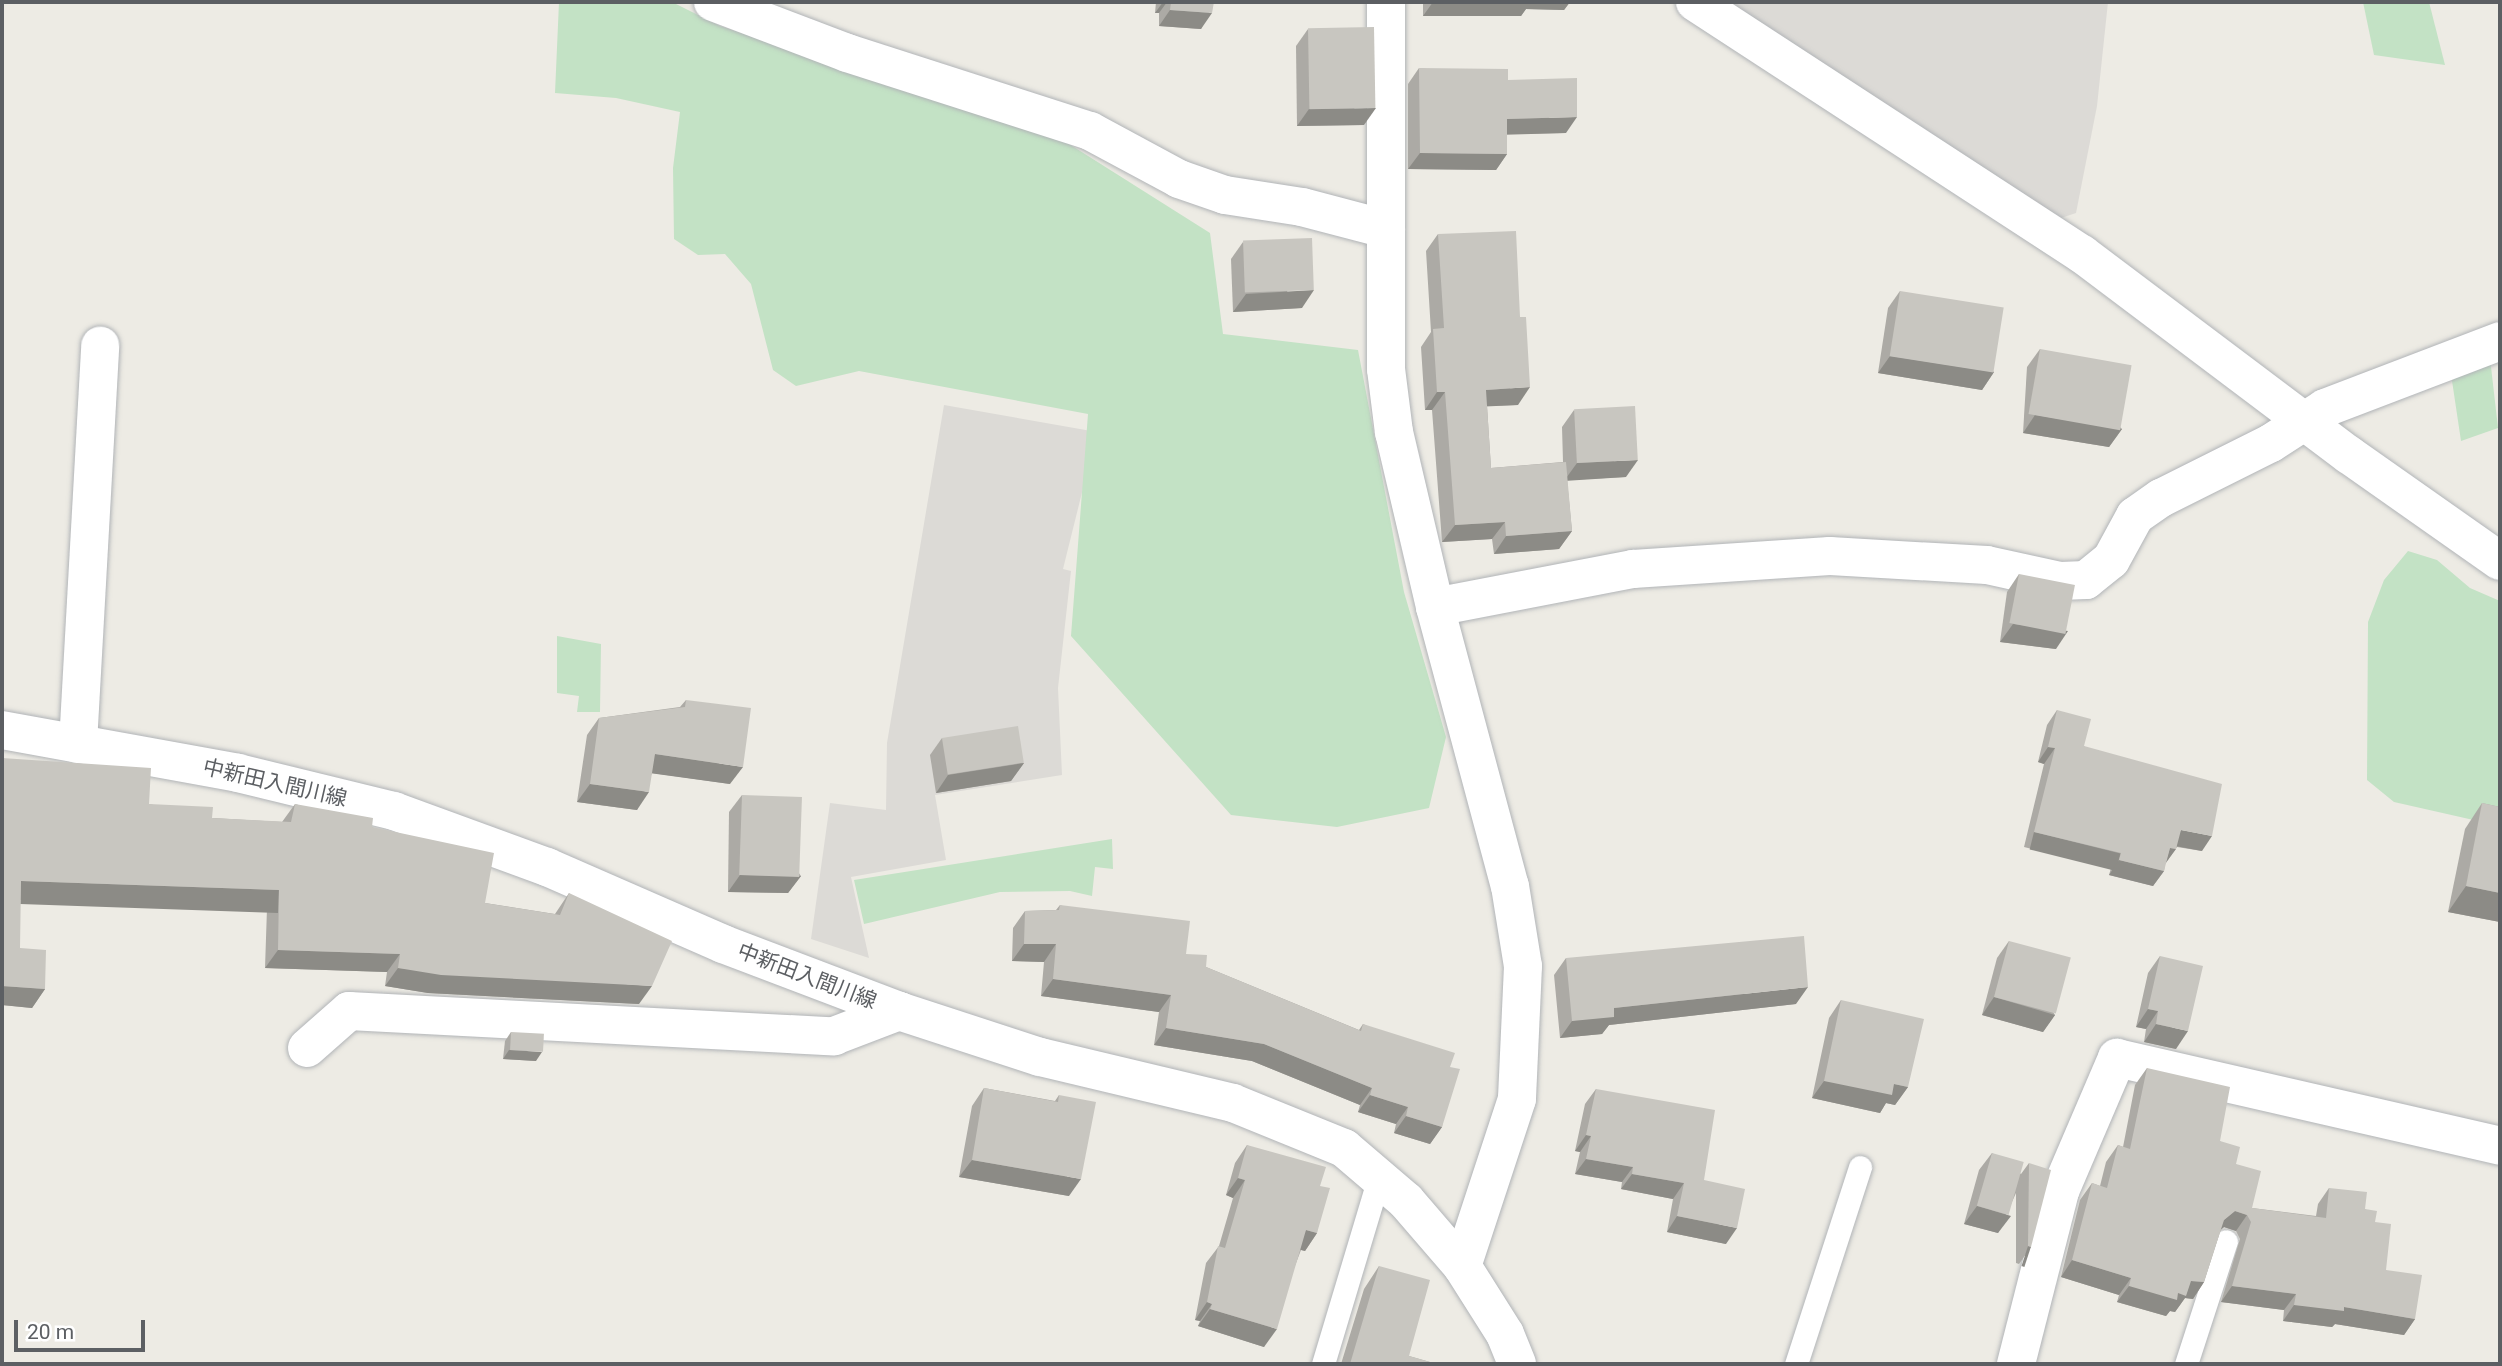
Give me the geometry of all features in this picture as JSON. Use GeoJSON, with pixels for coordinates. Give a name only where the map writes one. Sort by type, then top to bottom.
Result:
{"type":"FeatureCollection","features":[{"type":"Feature","properties":{"kind":"street"},"geometry":{"type":"LineString","coordinates":[[713,2],[847,53],[1090,131],[1179,179],[1225,195],[1302,207],[1386,229]]}},
{"type":"Feature","properties":{"kind":"street"},"geometry":{"type":"LineString","coordinates":[[1386,2],[1387,382],[1394,432],[1435,607],[1510,886],[1524,966],[1517,1099],[1462,1266]]}},
{"type":"Feature","properties":{"kind":"street"},"geometry":{"type":"LineString","coordinates":[[1695,2],[2082,254],[2303,421],[2500,561]]}},
{"type":"Feature","properties":{"kind":"street"},"geometry":{"type":"LineString","coordinates":[[1435,607],[1633,569],[1830,556],[1987,565],[2060,581],[2086,580],[2111,560],[2135,516],[2161,498],[2271,443],[2303,421],[2500,341]]}},
{"type":"Feature","properties":{"kind":"street"},"geometry":{"type":"LineString","coordinates":[[78,744],[100,345]]}},
{"type":"Feature","properties":{"kind":"street","name":"中新田入間川線"},"geometry":{"type":"LineString","coordinates":[[2,730],[238,773],[394,811],[547,867],[723,944],[899,1011],[1040,1057],[1233,1103],[1344,1148],[1406,1201],[1462,1266],[1505,1334],[1517,1364]]}},
{"type":"Feature","properties":{"kind":"street"},"geometry":{"type":"LineString","coordinates":[[307,1048],[349,1011],[834,1036],[899,1011]]}},
{"type":"Feature","properties":{"kind":"street"},"geometry":{"type":"LineString","coordinates":[[2016,1364],[2060,1191],[2118,1058],[2500,1146]]}},
{"type":"Feature","properties":{"kind":"lane"},"geometry":{"type":"LineString","coordinates":[[1796,1364],[1860,1167]]}},
{"type":"Feature","properties":{"kind":"lane"},"geometry":{"type":"LineString","coordinates":[[1323,1364],[1379,1177]]}},
{"type":"Feature","properties":{"kind":"lane"},"geometry":{"type":"LineString","coordinates":[[2186,1364],[2226,1241]]}},
{"type":"Feature","properties":{"kind":"shaded area"},"geometry":{"type":"Polygon","coordinates":[[[1729,2],[2108,2],[2097,106],[2076,213],[2061,218],[1729,2]]]}},
{"type":"Feature","properties":{"kind":"shaded area"},"geometry":{"type":"Polygon","coordinates":[[[944,405],[1097,432],[1063,569],[1071,571],[1058,688],[1062,775],[935,795],[946,860],[851,877],[869,958],[811,939],[830,803],[886,810],[887,743],[944,405]]]}},
{"type":"Feature","properties":{"kind":"green space"},"geometry":{"type":"Polygon","coordinates":[[[559,2],[672,2],[720,26],[1058,137],[1210,233],[1223,334],[1358,350],[1404,592],[1446,737],[1429,808],[1337,827],[1231,815],[1071,636],[1088,414],[859,371],[796,386],[773,370],[751,284],[725,254],[698,255],[674,239],[673,168],[680,112],[616,98],[555,93],[559,2]]]}},
{"type":"Feature","properties":{"kind":"green space"},"geometry":{"type":"Polygon","coordinates":[[[2363,2],[2429,2],[2445,65],[2374,55],[2363,2]]]}},
{"type":"Feature","properties":{"kind":"green space"},"geometry":{"type":"Polygon","coordinates":[[[2490,358],[2498,428],[2461,441],[2451,374],[2490,358]]]}},
{"type":"Feature","properties":{"kind":"green space"},"geometry":{"type":"Polygon","coordinates":[[[2408,551],[2437,560],[2470,588],[2500,601],[2500,826],[2394,802],[2367,780],[2368,622],[2384,580],[2408,551]]]}},
{"type":"Feature","properties":{"kind":"green space"},"geometry":{"type":"Polygon","coordinates":[[[557,636],[601,644],[600,712],[577,712],[579,696],[557,693],[557,636]]]}},
{"type":"Feature","properties":{"kind":"green space"},"geometry":{"type":"Polygon","coordinates":[[[1112,839],[1113,869],[1095,867],[1092,896],[1070,891],[1000,892],[864,924],[854,880],[1112,839]]]}},
{"type":"Feature","properties":{"kind":"building"},"geometry":{"type":"Polygon","coordinates":[[[1171,2],[1214,2],[1212,13],[1170,10],[1171,2]]]}},
{"type":"Feature","properties":{"kind":"building"},"geometry":{"type":"Polygon","coordinates":[[[1374,27],[1375,108],[1309,109],[1308,28],[1374,27]]]}},
{"type":"Feature","properties":{"kind":"building"},"geometry":{"type":"Polygon","coordinates":[[[1419,68],[1508,69],[1508,80],[1577,78],[1577,117],[1507,119],[1507,154],[1420,153],[1419,68]]]}},
{"type":"Feature","properties":{"kind":"building"},"geometry":{"type":"Polygon","coordinates":[[[1516,231],[1520,317],[1526,317],[1530,387],[1486,390],[1491,468],[1566,462],[1572,531],[1506,536],[1505,522],[1455,525],[1445,392],[1437,392],[1433,329],[1444,328],[1438,234],[1516,231]]]}},
{"type":"Feature","properties":{"kind":"building"},"geometry":{"type":"Polygon","coordinates":[[[1312,238],[1314,290],[1245,292],[1243,240],[1312,238]]]}},
{"type":"Feature","properties":{"kind":"building"},"geometry":{"type":"Polygon","coordinates":[[[1900,291],[2004,307],[1993,373],[1890,356],[1900,291]]]}},
{"type":"Feature","properties":{"kind":"building"},"geometry":{"type":"Polygon","coordinates":[[[2040,349],[2132,365],[2120,430],[2029,414],[2040,349]]]}},
{"type":"Feature","properties":{"kind":"building"},"geometry":{"type":"Polygon","coordinates":[[[1635,406],[1638,460],[1577,463],[1574,409],[1635,406]]]}},
{"type":"Feature","properties":{"kind":"building"},"geometry":{"type":"Polygon","coordinates":[[[2019,574],[2075,585],[2065,634],[2009,623],[2019,574]]]}},
{"type":"Feature","properties":{"kind":"building"},"geometry":{"type":"Polygon","coordinates":[[[686,700],[751,708],[743,767],[655,754],[649,792],[590,784],[599,718],[685,707],[686,700]]]}},
{"type":"Feature","properties":{"kind":"building"},"geometry":{"type":"Polygon","coordinates":[[[2057,710],[2091,719],[2084,746],[2222,784],[2212,836],[2181,830],[2176,849],[2170,848],[2164,871],[2119,860],[2121,853],[2034,832],[2055,748],[2048,747],[2057,710]]]}},
{"type":"Feature","properties":{"kind":"building"},"geometry":{"type":"Polygon","coordinates":[[[1018,726],[1024,763],[948,775],[942,738],[1018,726]]]}},
{"type":"Feature","properties":{"kind":"building"},"geometry":{"type":"Polygon","coordinates":[[[2,758],[151,768],[149,804],[213,807],[212,818],[291,822],[295,804],[373,818],[372,827],[494,853],[485,903],[560,915],[569,893],[672,941],[652,986],[441,975],[398,968],[400,954],[278,950],[279,890],[21,881],[20,948],[46,950],[45,989],[2,986],[2,758]]]}},
{"type":"Feature","properties":{"kind":"building"},"geometry":{"type":"Polygon","coordinates":[[[742,795],[802,797],[799,877],[739,875],[742,795]]]}},
{"type":"Feature","properties":{"kind":"building"},"geometry":{"type":"Polygon","coordinates":[[[2482,803],[2500,807],[2500,893],[2466,886],[2482,803]]]}},
{"type":"Feature","properties":{"kind":"building"},"geometry":{"type":"Polygon","coordinates":[[[1060,905],[1190,921],[1186,954],[1207,955],[1206,967],[1361,1031],[1363,1024],[1455,1053],[1450,1067],[1460,1069],[1442,1127],[1406,1116],[1408,1107],[1370,1095],[1372,1088],[1264,1044],[1166,1028],[1171,995],[1053,979],[1056,944],[1024,944],[1025,911],[1059,910],[1060,905]]]}},
{"type":"Feature","properties":{"kind":"building"},"geometry":{"type":"Polygon","coordinates":[[[1804,936],[1808,987],[1614,1008],[1614,1017],[1572,1021],[1566,958],[1804,936]]]}},
{"type":"Feature","properties":{"kind":"building"},"geometry":{"type":"Polygon","coordinates":[[[2009,941],[2071,958],[2056,1014],[1994,997],[2009,941]]]}},
{"type":"Feature","properties":{"kind":"building"},"geometry":{"type":"Polygon","coordinates":[[[2160,956],[2203,966],[2188,1031],[2156,1024],[2158,1011],[2148,1009],[2160,956]]]}},
{"type":"Feature","properties":{"kind":"building"},"geometry":{"type":"Polygon","coordinates":[[[1841,1000],[1924,1019],[1908,1087],[1894,1084],[1892,1095],[1824,1081],[1841,1000]]]}},
{"type":"Feature","properties":{"kind":"building"},"geometry":{"type":"Polygon","coordinates":[[[511,1032],[544,1034],[543,1052],[510,1050],[511,1032]]]}},
{"type":"Feature","properties":{"kind":"building"},"geometry":{"type":"Polygon","coordinates":[[[2147,1068],[2230,1087],[2220,1141],[2240,1147],[2236,1164],[2261,1171],[2252,1208],[2326,1218],[2329,1188],[2367,1192],[2365,1209],[2377,1211],[2375,1222],[2391,1224],[2386,1270],[2422,1275],[2415,1319],[2344,1307],[2344,1311],[2294,1305],[2296,1294],[2232,1286],[2251,1222],[2247,1215],[2235,1211],[2224,1220],[2204,1282],[2191,1281],[2186,1296],[2178,1293],[2177,1300],[2129,1286],[2131,1278],[2072,1260],[2092,1183],[2107,1188],[2118,1145],[2130,1149],[2147,1068]]]}},
{"type":"Feature","properties":{"kind":"building"},"geometry":{"type":"Polygon","coordinates":[[[984,1088],[1058,1102],[1059,1095],[1096,1102],[1081,1179],[972,1160],[984,1088]]]}},
{"type":"Feature","properties":{"kind":"building"},"geometry":{"type":"Polygon","coordinates":[[[1596,1089],[1715,1110],[1704,1180],[1745,1189],[1737,1228],[1677,1216],[1684,1183],[1632,1174],[1633,1167],[1586,1159],[1591,1136],[1586,1135],[1596,1089]]]}},
{"type":"Feature","properties":{"kind":"building"},"geometry":{"type":"Polygon","coordinates":[[[1247,1145],[1326,1167],[1320,1186],[1330,1188],[1317,1233],[1306,1230],[1277,1329],[1210,1309],[1212,1304],[1207,1302],[1218,1246],[1225,1248],[1245,1180],[1238,1178],[1247,1145]]]}},
{"type":"Feature","properties":{"kind":"building"},"geometry":{"type":"Polygon","coordinates":[[[1992,1153],[2024,1162],[2009,1215],[1977,1206],[1992,1153]]]}},
{"type":"Feature","properties":{"kind":"building"},"geometry":{"type":"Polygon","coordinates":[[[2029,1163],[2051,1170],[2031,1247],[2028,1246],[2029,1163]]]}},
{"type":"Feature","properties":{"kind":"building"},"geometry":{"type":"Polygon","coordinates":[[[1379,1266],[1430,1280],[1409,1356],[1437,1364],[1350,1364],[1379,1266]]]}}]}
